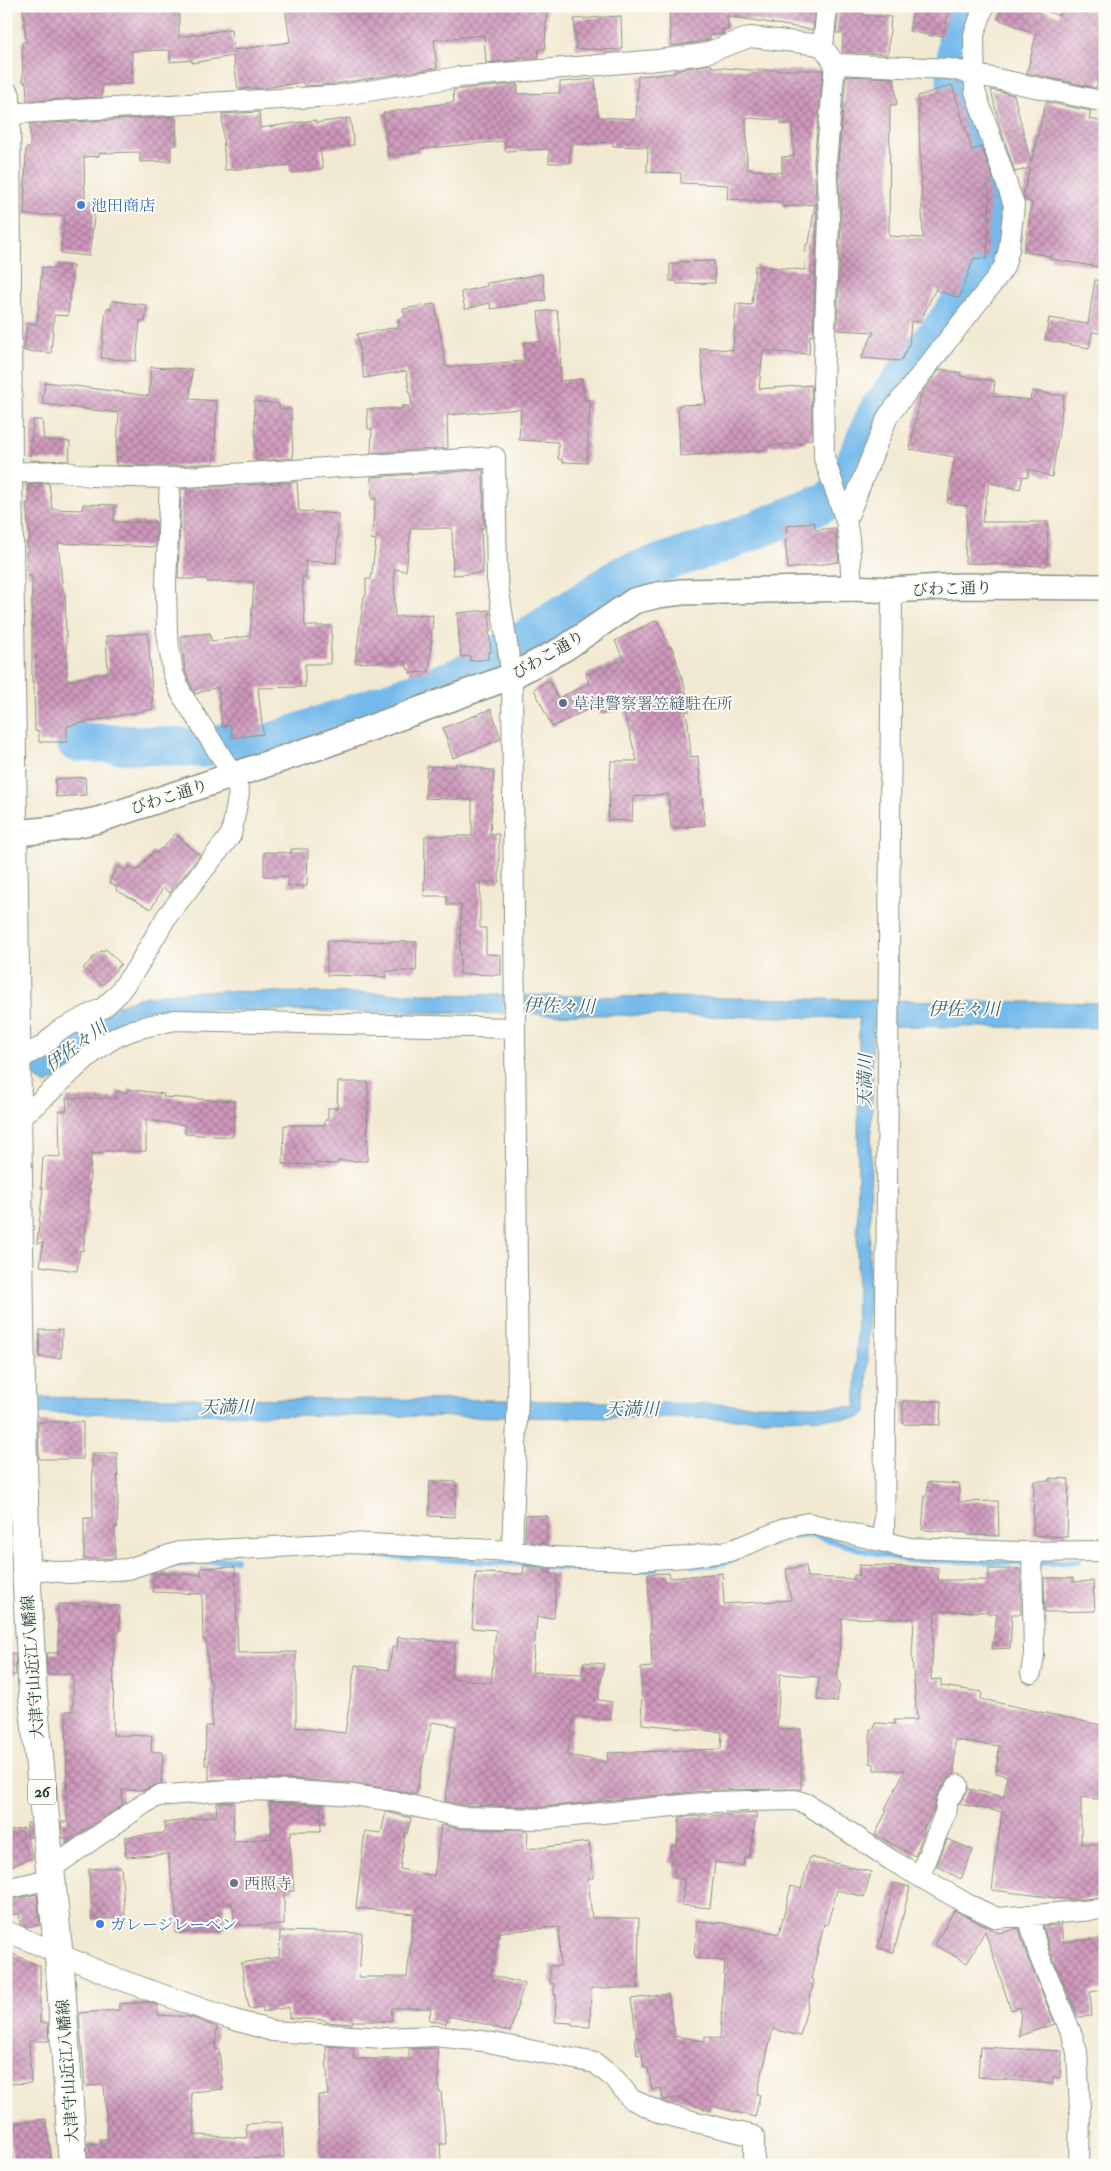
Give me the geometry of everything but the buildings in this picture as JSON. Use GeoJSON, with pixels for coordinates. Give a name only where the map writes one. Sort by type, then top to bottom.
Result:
{"type":"FeatureCollection","features":[{"type":"Feature","properties":{"kind":"main road","name":"大津守山近江八幡線"},"geometry":{"type":"LineString","coordinates":[[7,107],[10,834],[18,1060],[12,1121],[26,1568],[33,1697],[59,1954],[73,2165]]}},
{"type":"Feature","properties":{"kind":"street"},"geometry":{"type":"LineString","coordinates":[[823,47],[827,6]]}},
{"type":"Feature","properties":{"kind":"street"},"geometry":{"type":"LineString","coordinates":[[846,521],[888,416],[993,283],[1004,266],[1009,249],[1014,205],[975,91],[974,35],[984,6]]}},
{"type":"Feature","properties":{"kind":"street"},"geometry":{"type":"LineString","coordinates":[[7,107],[21,112],[335,96],[458,77],[658,60],[703,54],[750,37],[814,44],[823,47],[835,64],[826,162],[829,219],[823,383],[824,458],[846,521],[852,588]]}},
{"type":"Feature","properties":{"kind":"street"},"geometry":{"type":"LineString","coordinates":[[835,64],[950,69],[1105,102]]}},
{"type":"Feature","properties":{"kind":"street"},"geometry":{"type":"LineString","coordinates":[[8,485],[59,471],[91,476],[170,478],[495,457],[497,579],[512,676],[518,1395],[512,1551]]}},
{"type":"Feature","properties":{"kind":"street"},"geometry":{"type":"LineString","coordinates":[[18,1060],[44,1045],[58,1031],[82,1021],[103,1008],[118,994],[136,969],[167,916],[231,834],[239,793],[233,775],[182,695],[173,673],[167,632],[166,594],[170,478]]}},
{"type":"Feature","properties":{"kind":"street","name":"びわこ通り"},"geometry":{"type":"LineString","coordinates":[[10,834],[55,829],[98,820],[324,745],[512,676],[564,648],[634,601],[655,595],[682,592],[852,588],[892,590],[960,586],[1105,587]]}},
{"type":"Feature","properties":{"kind":"street"},"geometry":{"type":"LineString","coordinates":[[884,1542],[892,590]]}},
{"type":"Feature","properties":{"kind":"street"},"geometry":{"type":"LineString","coordinates":[[12,1121],[37,1105],[99,1046],[139,1028],[176,1020],[515,1025]]}},
{"type":"Feature","properties":{"kind":"street"},"geometry":{"type":"LineString","coordinates":[[82,1021],[99,1046]]}},
{"type":"Feature","properties":{"kind":"street"},"geometry":{"type":"LineString","coordinates":[[26,1568],[69,1573],[128,1569],[179,1552],[350,1543],[512,1551],[560,1558],[636,1560],[687,1557],[730,1551],[788,1528],[808,1523],[909,1548],[1032,1552],[1105,1551]]}},
{"type":"Feature","properties":{"kind":"street"},"geometry":{"type":"LineString","coordinates":[[1031,1673],[1034,1655],[1032,1552]]}},
{"type":"Feature","properties":{"kind":"street"},"geometry":{"type":"LineString","coordinates":[[920,1876],[945,1814],[947,1802],[958,1785]]}},
{"type":"Feature","properties":{"kind":"street"},"geometry":{"type":"LineString","coordinates":[[6,1889],[50,1874],[145,1803],[158,1796],[228,1790],[352,1794],[388,1800],[461,1817],[497,1819],[543,1819],[713,1802],[795,1800],[806,1804],[967,1904],[997,1918],[1105,1909]]}},
{"type":"Feature","properties":{"kind":"street"},"geometry":{"type":"LineString","coordinates":[[1028,1915],[1039,1955],[1072,2035],[1077,2052],[1080,2108],[1079,2165]]}},
{"type":"Feature","properties":{"kind":"street"},"geometry":{"type":"LineString","coordinates":[[6,1931],[113,1977],[228,2018],[272,2031],[383,2038],[434,2036],[483,2041],[595,2063],[616,2080],[631,2099],[655,2110],[754,2136],[754,2165]]}},
{"type":"Feature","properties":{"kind":"water"},"geometry":{"type":"Polygon","coordinates":[[[198,991],[1105,1003],[1105,1028],[873,1026],[867,1412],[859,1418],[751,1419],[37,1413],[6,1417],[6,1397],[503,1400],[856,1407],[859,1018],[206,1010],[167,1013],[45,1085],[30,1072],[84,1025],[115,1007],[149,996],[198,991]]]}},
{"type":"Feature","properties":{"kind":"waterway"},"geometry":{"type":"LineString","coordinates":[[76,742],[203,748],[222,743],[261,746],[459,677],[526,639],[623,575],[718,545],[826,502],[843,490],[878,411],[977,282],[1002,238],[999,202],[956,81],[957,39],[971,6]]}},
{"type":"Feature","properties":{"kind":"waterway"},"geometry":{"type":"LineString","coordinates":[[792,1536],[813,1535],[866,1551],[908,1560],[1049,1563],[1079,1561]]}},
{"type":"Feature","properties":{"kind":"waterway"},"geometry":{"type":"LineString","coordinates":[[336,1553],[592,1570],[630,1571],[655,1569]]}},
{"type":"Feature","properties":{"kind":"waterway"},"geometry":{"type":"LineString","coordinates":[[169,1565],[236,1559]]}},
{"type":"Feature","properties":{"kind":"waterway"},"geometry":{"type":"LineString","coordinates":[[693,1566],[720,1564],[734,1559]]}},
{"type":"Feature","properties":{"kind":"waterway"},"geometry":{"type":"LineString","coordinates":[[124,1583],[148,1572]]}},
{"type":"Feature","properties":{"kind":"place","name":"池田商店"},"geometry":{"type":"Point","coordinates":[81,205]}},
{"type":"Feature","properties":{"kind":"place","name":"草津警察署笠縫駐在所"},"geometry":{"type":"Point","coordinates":[563,703]}},
{"type":"Feature","properties":{"kind":"place","name":"西照寺"},"geometry":{"type":"Point","coordinates":[234,1883]}},
{"type":"Feature","properties":{"kind":"place","name":"ガレージレーベン"},"geometry":{"type":"Point","coordinates":[100,1924]}},
{"type":"Feature","properties":{"kind":"water label","name":"伊佐々川"},"geometry":{"type":"Point","coordinates":[559,1006]}},
{"type":"Feature","properties":{"kind":"water label","name":"伊佐々川"},"geometry":{"type":"Point","coordinates":[964,1009]}},
{"type":"Feature","properties":{"kind":"water label","name":"伊佐々川"},"geometry":{"type":"Point","coordinates":[76,1046]}},
{"type":"Feature","properties":{"kind":"water label","name":"天満川"},"geometry":{"type":"Point","coordinates":[865,1081]}},
{"type":"Feature","properties":{"kind":"water label","name":"天満川"},"geometry":{"type":"Point","coordinates":[227,1407]}},
{"type":"Feature","properties":{"kind":"water label","name":"天満川"},"geometry":{"type":"Point","coordinates":[632,1409]}}]}
